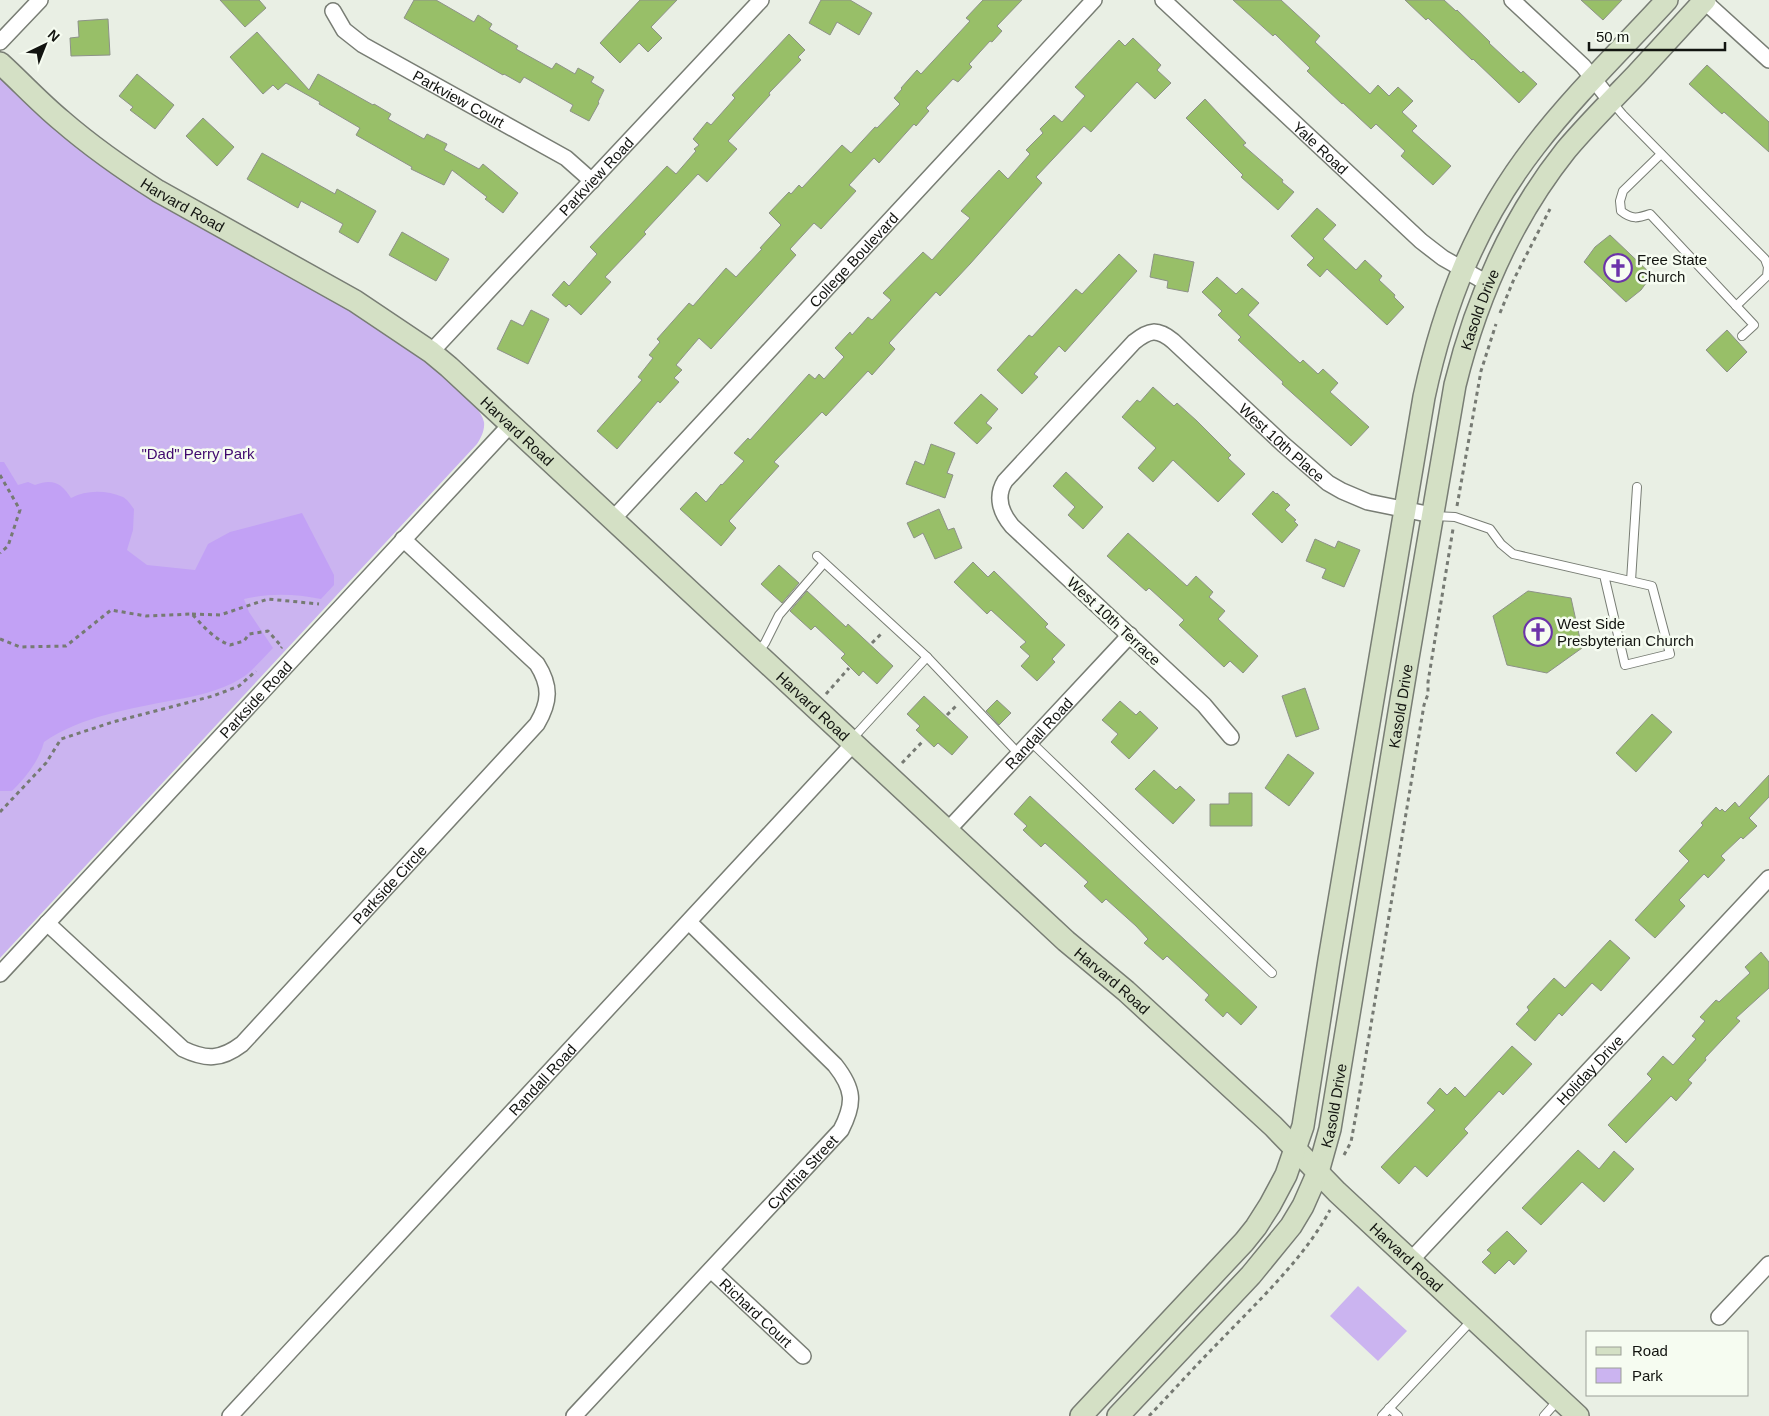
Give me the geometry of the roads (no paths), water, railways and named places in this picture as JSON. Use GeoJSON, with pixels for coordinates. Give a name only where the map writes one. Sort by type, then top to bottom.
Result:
{"type":"FeatureCollection","features":[{"type":"Feature","properties":{"kind":"main road","name":"Kasold Drive"},"geometry":{"type":"LineString","coordinates":[[1081,1416],[1244,1242],[1270,1206],[1286,1173],[1303,1126],[1309,1093],[1329,960],[1424,397],[1433,356],[1462,270],[1486,219],[1534,147],[1593,79],[1667,0]]}},
{"type":"Feature","properties":{"kind":"main road","name":"Kasold Drive"},"geometry":{"type":"LineString","coordinates":[[1118,1416],[1272,1251],[1303,1206],[1318,1172],[1330,1129],[1455,385],[1465,342],[1487,283],[1521,216],[1566,151],[1704,0]]}},
{"type":"Feature","properties":{"kind":"main road","name":"Harvard Road"},"geometry":{"type":"LineString","coordinates":[[0,63],[61,120],[129,173],[355,301],[431,352],[511,424],[1066,941],[1126,991],[1273,1126],[1318,1172],[1578,1416]]}},
{"type":"Feature","properties":{"kind":"street"},"geometry":{"type":"LineString","coordinates":[[0,42],[40,0]]}},
{"type":"Feature","properties":{"kind":"street","name":"Parkview Road"},"geometry":{"type":"LineString","coordinates":[[431,352],[761,0]]}},
{"type":"Feature","properties":{"kind":"street","name":"College Boulevard"},"geometry":{"type":"LineString","coordinates":[[612,520],[1094,0]]}},
{"type":"Feature","properties":{"kind":"street","name":"Yale Road"},"geometry":{"type":"LineString","coordinates":[[1163,0],[1421,241],[1443,258],[1487,283]]}},
{"type":"Feature","properties":{"kind":"street"},"geometry":{"type":"LineString","coordinates":[[1512,0],[1570,54],[1611,101]]}},
{"type":"Feature","properties":{"kind":"street"},"geometry":{"type":"LineString","coordinates":[[1704,0],[1769,60]]}},
{"type":"Feature","properties":{"kind":"street","name":"Parkview Court"},"geometry":{"type":"LineString","coordinates":[[333,11],[344,30],[363,45],[566,158],[592,180]]}},
{"type":"Feature","properties":{"kind":"street","name":"West 10th Place"},"geometry":{"type":"LineString","coordinates":[[1000,505],[1000,490],[1005,481],[1128,348],[1140,337],[1153,331],[1163,333],[1173,341],[1290,451],[1328,483],[1342,492],[1362,500],[1432,516]]}},
{"type":"Feature","properties":{"kind":"street","name":"Parkside Road"},"geometry":{"type":"LineString","coordinates":[[0,974],[511,424]]}},
{"type":"Feature","properties":{"kind":"street","name":"West 10th Terrace"},"geometry":{"type":"LineString","coordinates":[[1000,505],[1006,519],[1012,526],[1204,705],[1231,737]]}},
{"type":"Feature","properties":{"kind":"street","name":"Parkside Circle"},"geometry":{"type":"LineString","coordinates":[[47,923],[183,1049],[194,1055],[214,1057],[233,1051],[242,1044],[538,724],[544,712],[547,702],[546,683],[537,664],[403,539]]}},
{"type":"Feature","properties":{"kind":"street","name":"Randall Road"},"geometry":{"type":"LineString","coordinates":[[948,831],[1130,635]]}},
{"type":"Feature","properties":{"kind":"street","name":"Randall Road"},"geometry":{"type":"LineString","coordinates":[[230,1416],[689,922],[852,742]]}},
{"type":"Feature","properties":{"kind":"street","name":"Holiday Drive"},"geometry":{"type":"LineString","coordinates":[[1411,1260],[1769,878]]}},
{"type":"Feature","properties":{"kind":"street","name":"Cynthia Street"},"geometry":{"type":"LineString","coordinates":[[574,1416],[841,1130],[848,1117],[851,1103],[850,1090],[845,1077],[689,922]]}},
{"type":"Feature","properties":{"kind":"street"},"geometry":{"type":"LineString","coordinates":[[1719,1317],[1769,1264]]}},
{"type":"Feature","properties":{"kind":"street","name":"Richard Court"},"geometry":{"type":"LineString","coordinates":[[711,1270],[803,1356]]}},
{"type":"Feature","properties":{"kind":"lane"},"geometry":{"type":"LineString","coordinates":[[1611,101],[1765,259],[1768,267],[1767,276],[1736,306]]}},
{"type":"Feature","properties":{"kind":"lane"},"geometry":{"type":"LineString","coordinates":[[1661,154],[1623,191],[1620,201],[1621,211],[1628,216],[1639,218],[1650,214],[1754,325],[1742,336]]}},
{"type":"Feature","properties":{"kind":"lane"},"geometry":{"type":"LineString","coordinates":[[1631,581],[1637,488]]}},
{"type":"Feature","properties":{"kind":"lane"},"geometry":{"type":"LineString","coordinates":[[1432,516],[1455,517],[1490,529],[1501,544],[1513,554],[1652,586],[1670,654],[1625,665],[1604,575]]}},
{"type":"Feature","properties":{"kind":"lane"},"geometry":{"type":"LineString","coordinates":[[817,556],[927,657],[1019,754]]}},
{"type":"Feature","properties":{"kind":"lane"},"geometry":{"type":"LineString","coordinates":[[756,653],[764,643],[779,615],[824,563]]}},
{"type":"Feature","properties":{"kind":"lane"},"geometry":{"type":"LineString","coordinates":[[852,742],[927,657]]}},
{"type":"Feature","properties":{"kind":"lane"},"geometry":{"type":"LineString","coordinates":[[1031,742],[1272,973]]}},
{"type":"Feature","properties":{"kind":"lane"},"geometry":{"type":"LineString","coordinates":[[1382,1416],[1473,1318]]}},
{"type":"Feature","properties":{"kind":"lane"},"geometry":{"type":"LineString","coordinates":[[1544,1416],[1560,1399]]}},
{"type":"Feature","properties":{"kind":"lane"},"geometry":{"type":"LineString","coordinates":[[1389,1408],[1398,1416]]}},
{"type":"Feature","properties":{"kind":"place","name":"Free State Church"},"geometry":{"type":"Point","coordinates":[1618,268]}},
{"type":"Feature","properties":{"kind":"place","name":"West Side Presbyterian Church"},"geometry":{"type":"Point","coordinates":[1538,632]}},
{"type":"Feature","properties":{"kind":"park label","name":"\"Dad\" Perry Park"},"geometry":{"type":"Point","coordinates":[198,453]}}]}
